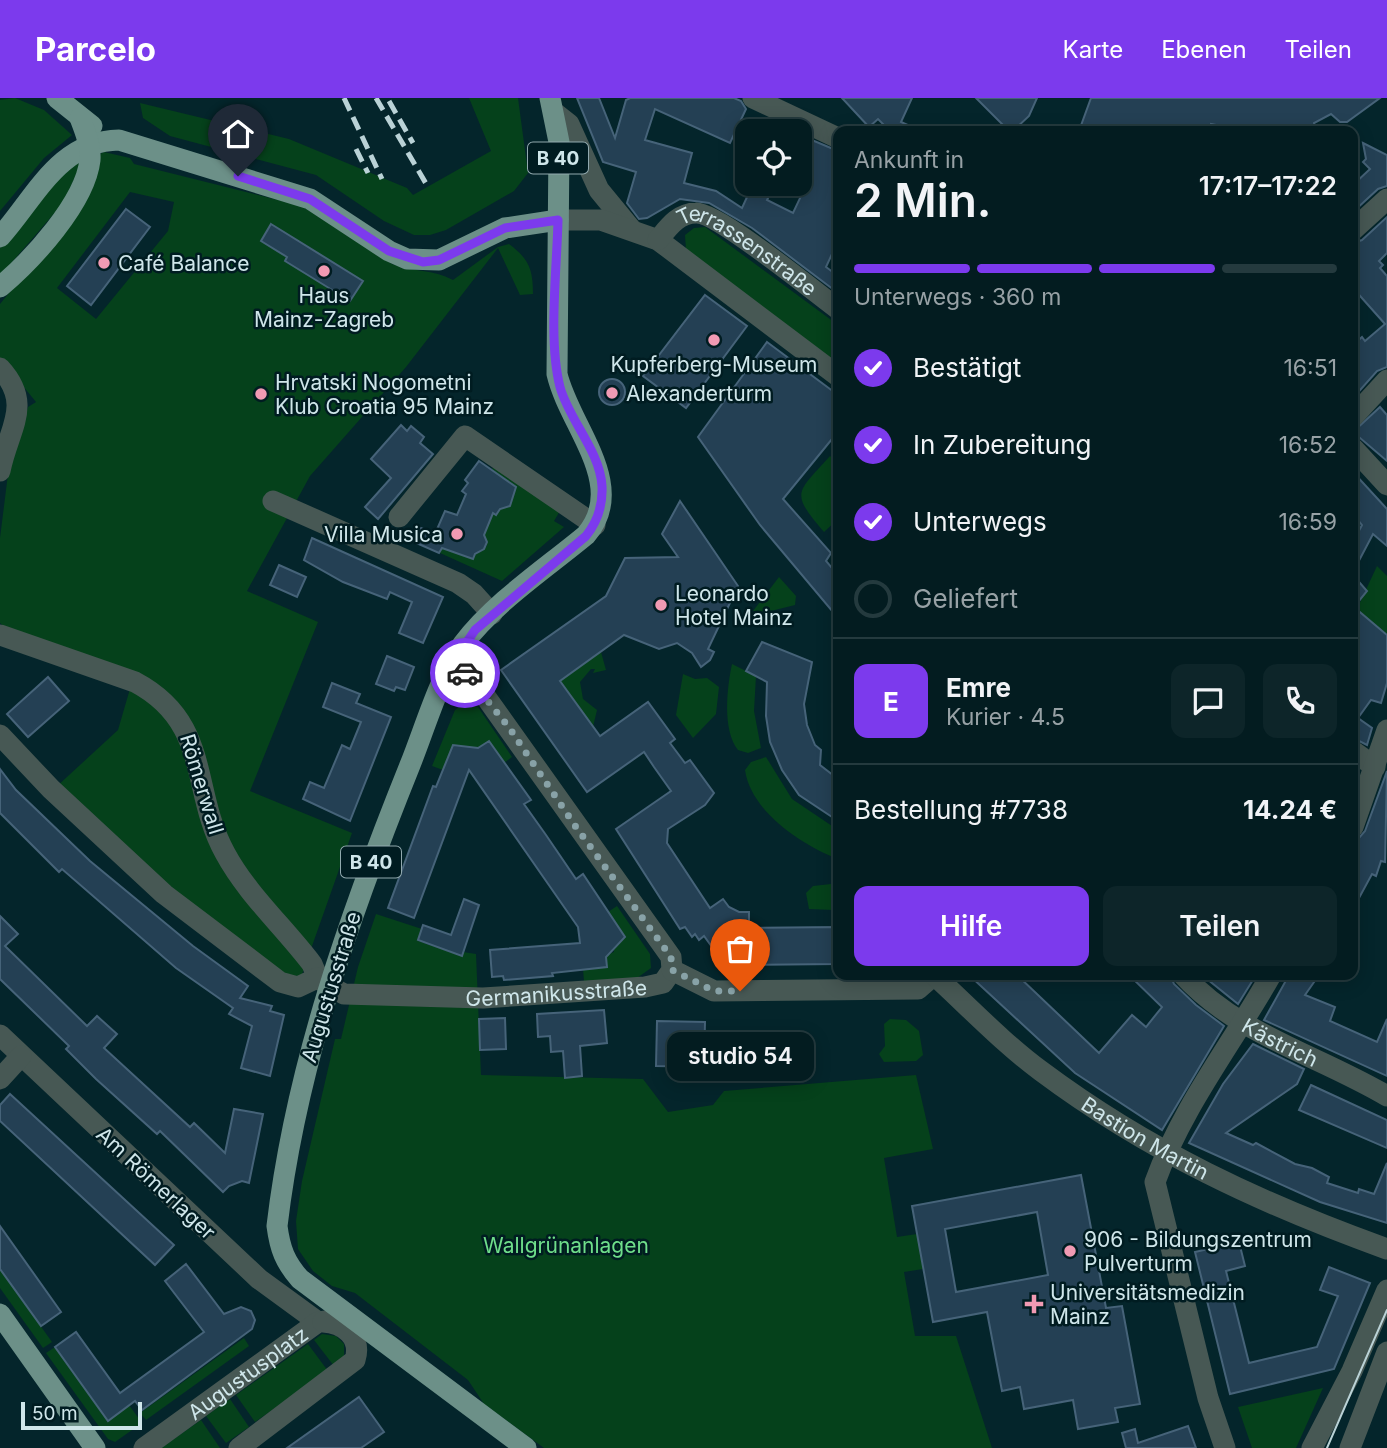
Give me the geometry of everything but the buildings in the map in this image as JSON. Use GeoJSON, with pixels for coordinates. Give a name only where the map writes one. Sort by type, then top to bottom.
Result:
{"type":"FeatureCollection","features":[{"type":"Feature","properties":{"kind":"main road"},"geometry":{"type":"LineString","coordinates":[[57,98],[80,118],[119,140],[310,199],[389,251],[407,259],[439,260],[505,228],[558,220]]}},
{"type":"Feature","properties":{"kind":"main road","name":"B 40"},"geometry":{"type":"LineString","coordinates":[[553,105],[559,142],[558,374],[565,403],[602,482],[601,509],[595,525]]}},
{"type":"Feature","properties":{"kind":"main road"},"geometry":{"type":"LineString","coordinates":[[0,287],[43,242],[72,205],[88,173],[88,144],[80,118]]}},
{"type":"Feature","properties":{"kind":"main road"},"geometry":{"type":"LineString","coordinates":[[0,237],[42,182],[58,166],[88,144],[119,140]]}},
{"type":"Feature","properties":{"kind":"main road","name":"Augustusstraße"},"geometry":{"type":"LineString","coordinates":[[355,1321],[300,1279],[286,1263],[279,1247],[277,1226],[323,982],[450,667],[461,646],[492,614],[595,525]]}},
{"type":"Feature","properties":{"kind":"main road"},"geometry":{"type":"LineString","coordinates":[[0,1314],[95,1448]]}},
{"type":"Feature","properties":{"kind":"main road","name":"B 40"},"geometry":{"type":"LineString","coordinates":[[355,1321],[526,1448]]}},
{"type":"Feature","properties":{"kind":"street"},"geometry":{"type":"LineString","coordinates":[[753,98],[833,136]]}},
{"type":"Feature","properties":{"kind":"street"},"geometry":{"type":"LineString","coordinates":[[553,105],[569,124],[599,190],[631,229]]}},
{"type":"Feature","properties":{"kind":"street"},"geometry":{"type":"LineString","coordinates":[[1358,225],[1387,199]]}},
{"type":"Feature","properties":{"kind":"street","name":"Terrassenstraße"},"geometry":{"type":"LineString","coordinates":[[657,240],[676,220],[685,215],[703,213],[734,232],[833,305]]}},
{"type":"Feature","properties":{"kind":"street"},"geometry":{"type":"LineString","coordinates":[[558,220],[589,218],[631,229],[657,240],[833,372]]}},
{"type":"Feature","properties":{"kind":"street"},"geometry":{"type":"LineString","coordinates":[[0,368],[16,391],[19,406],[0,471]]}},
{"type":"Feature","properties":{"kind":"street"},"geometry":{"type":"LineString","coordinates":[[1358,412],[1387,380]]}},
{"type":"Feature","properties":{"kind":"street"},"geometry":{"type":"LineString","coordinates":[[399,517],[465,436],[595,525]]}},
{"type":"Feature","properties":{"kind":"street"},"geometry":{"type":"LineString","coordinates":[[1358,453],[1387,485]]}},
{"type":"Feature","properties":{"kind":"street"},"geometry":{"type":"LineString","coordinates":[[273,501],[458,583],[474,594],[492,614]]}},
{"type":"Feature","properties":{"kind":"street","name":"Römerwall"},"geometry":{"type":"LineString","coordinates":[[0,635],[90,664],[135,682],[151,690],[177,716],[186,728],[195,752],[225,852],[237,872],[309,960],[323,982]]}},
{"type":"Feature","properties":{"kind":"street"},"geometry":{"type":"LineString","coordinates":[[450,667],[469,676],[508,726],[576,827],[671,957],[672,970]]}},
{"type":"Feature","properties":{"kind":"street"},"geometry":{"type":"LineString","coordinates":[[1358,813],[1387,730]]}},
{"type":"Feature","properties":{"kind":"street"},"geometry":{"type":"LineString","coordinates":[[0,735],[51,789],[164,894],[281,982],[298,987],[323,982]]}},
{"type":"Feature","properties":{"kind":"street"},"geometry":{"type":"LineString","coordinates":[[1358,755],[1375,767]]}},
{"type":"Feature","properties":{"kind":"street","name":"Germanikusstraße"},"geometry":{"type":"LineString","coordinates":[[323,982],[344,993],[483,998],[656,986],[669,978],[672,970],[714,991],[918,989],[928,980]]}},
{"type":"Feature","properties":{"kind":"street","name":"Bastion Martin"},"geometry":{"type":"LineString","coordinates":[[940,980],[1040,1070],[1166,1154],[1302,1218],[1387,1249]]}},
{"type":"Feature","properties":{"kind":"street","name":"Kästrich"},"geometry":{"type":"LineString","coordinates":[[1187,980],[1199,993],[1242,1025],[1387,1096]]}},
{"type":"Feature","properties":{"kind":"street"},"geometry":{"type":"LineString","coordinates":[[1225,1448],[1208,1398],[1155,1182],[1166,1154],[1212,1067],[1242,1025],[1268,980]]}},
{"type":"Feature","properties":{"kind":"street","name":"Am Römerlager"},"geometry":{"type":"LineString","coordinates":[[0,1035],[258,1279],[318,1322]]}},
{"type":"Feature","properties":{"kind":"street"},"geometry":{"type":"LineString","coordinates":[[0,1079],[21,1056]]}},
{"type":"Feature","properties":{"kind":"street"},"geometry":{"type":"LineString","coordinates":[[1312,1448],[1352,1371],[1387,1290]]}},
{"type":"Feature","properties":{"kind":"street"},"geometry":{"type":"LineString","coordinates":[[239,1448],[355,1360],[361,1345],[355,1321]]}},
{"type":"Feature","properties":{"kind":"street","name":"Augustusplatz"},"geometry":{"type":"LineString","coordinates":[[144,1448],[318,1322],[355,1321]]}},
{"type":"Feature","properties":{"kind":"street","name":"Augustusplatz"},"geometry":{"type":"LineString","coordinates":[[318,1322],[333,1322],[346,1329],[357,1352]]}},
{"type":"Feature","properties":{"kind":"street"},"geometry":{"type":"LineString","coordinates":[[1350,1448],[1387,1352]]}},
{"type":"Feature","properties":{"kind":"green space"},"geometry":{"type":"Polygon","coordinates":[[[15,98],[44,110],[72,135],[44,158],[0,211],[0,100],[15,98]]]}},
{"type":"Feature","properties":{"kind":"green space"},"geometry":{"type":"Polygon","coordinates":[[[469,98],[518,98],[528,173],[514,191],[446,230],[430,235],[414,235],[384,221],[316,175],[170,136],[143,118],[140,103],[289,139],[407,188],[413,195],[491,151],[469,98]]]}},
{"type":"Feature","properties":{"kind":"green space"},"geometry":{"type":"Polygon","coordinates":[[[104,152],[130,158],[134,164],[302,206],[400,267],[438,274],[453,280],[498,247],[509,244],[521,255],[531,271],[533,294],[520,295],[498,248],[406,367],[310,476],[247,591],[318,622],[250,791],[352,833],[300,980],[293,981],[107,839],[55,788],[118,730],[134,675],[8,630],[0,623],[0,538],[9,466],[28,407],[36,402],[0,358],[0,304],[30,267],[100,154],[104,152]],[[130,192],[57,288],[96,319],[168,231],[174,202],[130,192]]]}},
{"type":"Feature","properties":{"kind":"green space"},"geometry":{"type":"Polygon","coordinates":[[[82,161],[64,202],[0,276],[0,248],[64,171],[82,161]]]}},
{"type":"Feature","properties":{"kind":"green space"},"geometry":{"type":"Polygon","coordinates":[[[705,227],[833,321],[833,361],[686,250],[685,235],[694,228],[705,227]]]}},
{"type":"Feature","properties":{"kind":"green space"},"geometry":{"type":"Polygon","coordinates":[[[830,456],[833,459],[833,524],[824,532],[802,500],[801,493],[810,478],[830,456]]]}},
{"type":"Feature","properties":{"kind":"green space"},"geometry":{"type":"Polygon","coordinates":[[[497,462],[560,511],[554,521],[564,527],[502,581],[440,553],[442,548],[473,558],[477,551],[487,546],[475,500],[496,515],[502,506],[512,503],[510,496],[516,487],[492,469],[497,462]]]}},
{"type":"Feature","properties":{"kind":"green space"},"geometry":{"type":"Polygon","coordinates":[[[1377,566],[1387,576],[1387,635],[1358,610],[1377,566]]]}},
{"type":"Feature","properties":{"kind":"green space"},"geometry":{"type":"Polygon","coordinates":[[[779,577],[796,596],[795,605],[767,612],[753,611],[779,577]]]}},
{"type":"Feature","properties":{"kind":"green space"},"geometry":{"type":"Polygon","coordinates":[[[601,652],[606,670],[593,673],[595,669],[591,669],[580,682],[583,699],[597,710],[593,727],[560,681],[601,652]]]}},
{"type":"Feature","properties":{"kind":"green space"},"geometry":{"type":"Polygon","coordinates":[[[732,664],[756,676],[754,711],[761,748],[748,753],[738,750],[733,742],[728,720],[727,696],[732,664]]]}},
{"type":"Feature","properties":{"kind":"green space"},"geometry":{"type":"Polygon","coordinates":[[[683,674],[695,679],[707,678],[719,687],[716,714],[693,738],[676,715],[683,674]]]}},
{"type":"Feature","properties":{"kind":"green space"},"geometry":{"type":"Polygon","coordinates":[[[464,703],[478,707],[512,757],[504,763],[477,748],[471,748],[443,770],[432,766],[455,710],[464,703]]]}},
{"type":"Feature","properties":{"kind":"green space"},"geometry":{"type":"Polygon","coordinates":[[[766,757],[792,799],[833,827],[833,857],[794,836],[768,813],[749,785],[745,770],[751,762],[766,757]]]}},
{"type":"Feature","properties":{"kind":"green space"},"geometry":{"type":"Polygon","coordinates":[[[833,883],[833,910],[809,909],[806,893],[813,886],[833,883]]]}},
{"type":"Feature","properties":{"kind":"green space"},"geometry":{"type":"Polygon","coordinates":[[[617,906],[650,954],[651,968],[637,978],[584,981],[583,969],[607,967],[606,955],[614,952],[608,912],[617,906]]]}},
{"type":"Feature","properties":{"kind":"green space","name":"Wallgrünanlagen"},"geometry":{"type":"Polygon","coordinates":[[[376,914],[422,929],[418,941],[462,956],[463,952],[476,954],[481,1075],[643,1079],[668,1112],[713,1105],[724,1091],[916,1075],[933,1149],[884,1158],[897,1237],[917,1234],[923,1269],[904,1272],[915,1336],[956,1336],[992,1448],[544,1448],[484,1404],[468,1380],[355,1293],[332,1286],[313,1271],[298,1249],[296,1221],[302,1181],[335,1039],[341,1039],[358,967],[376,914]]]}},
{"type":"Feature","properties":{"kind":"green space"},"geometry":{"type":"Polygon","coordinates":[[[890,1019],[906,1020],[919,1031],[923,1055],[916,1061],[884,1062],[879,1054],[885,1046],[884,1024],[890,1019]]]}},
{"type":"Feature","properties":{"kind":"green space"},"geometry":{"type":"Polygon","coordinates":[[[0,1269],[52,1342],[43,1348],[0,1288],[0,1269]]]}},
{"type":"Feature","properties":{"kind":"green space"},"geometry":{"type":"Polygon","coordinates":[[[322,1334],[336,1336],[344,1344],[344,1356],[334,1366],[314,1340],[322,1334]]]}},
{"type":"Feature","properties":{"kind":"green space"},"geometry":{"type":"Polygon","coordinates":[[[244,1338],[249,1346],[146,1420],[140,1413],[244,1338]]]}},
{"type":"Feature","properties":{"kind":"green space"},"geometry":{"type":"Polygon","coordinates":[[[308,1344],[328,1371],[255,1422],[236,1395],[308,1344]]]}},
{"type":"Feature","properties":{"kind":"green space"},"geometry":{"type":"Polygon","coordinates":[[[55,1347],[107,1420],[129,1405],[142,1423],[115,1442],[108,1439],[46,1353],[55,1347]]]}},
{"type":"Feature","properties":{"kind":"green space"},"geometry":{"type":"Polygon","coordinates":[[[1323,1388],[1296,1448],[1252,1448],[1238,1407],[1323,1388]]]}},
{"type":"Feature","properties":{"kind":"green space"},"geometry":{"type":"Polygon","coordinates":[[[230,1399],[249,1427],[226,1443],[206,1416],[230,1399]]]}},
{"type":"Feature","properties":{"kind":"green space"},"geometry":{"type":"Polygon","coordinates":[[[201,1420],[220,1448],[161,1448],[201,1420]]]}},
{"type":"Feature","properties":{"kind":"tram line"},"geometry":{"type":"LineString","coordinates":[[1327,1448],[1387,1310]]}},
{"type":"Feature","properties":{"kind":"railway"},"geometry":{"type":"LineString","coordinates":[[344,98],[382,179]]}},
{"type":"Feature","properties":{"kind":"railway"},"geometry":{"type":"LineString","coordinates":[[376,98],[428,187]]}},
{"type":"Feature","properties":{"kind":"railway"},"geometry":{"type":"LineString","coordinates":[[389,101],[413,143]]}},
{"type":"Feature","properties":{"kind":"railway"},"geometry":{"type":"LineString","coordinates":[[356,149],[368,173]]}},
{"type":"Feature","properties":{"kind":"way so far"},"geometry":{"type":"LineString","coordinates":[[465,673],[508,726],[576,827],[671,957],[672,970],[714,991],[740,991]]}},
{"type":"Feature","properties":{"kind":"place","name":"Café Balance"},"geometry":{"type":"Point","coordinates":[104,263]}},
{"type":"Feature","properties":{"kind":"place","name":"Haus Mainz-Zagreb"},"geometry":{"type":"Point","coordinates":[324,271]}},
{"type":"Feature","properties":{"kind":"place","name":"Kupferberg-Museum"},"geometry":{"type":"Point","coordinates":[714,340]}},
{"type":"Feature","properties":{"kind":"place","name":"Alexanderturm"},"geometry":{"type":"Point","coordinates":[612,393]}},
{"type":"Feature","properties":{"kind":"place","name":"Hrvatski Nogometni Klub Croatia 95 Mainz"},"geometry":{"type":"Point","coordinates":[261,394]}},
{"type":"Feature","properties":{"kind":"place","name":"Villa Musica"},"geometry":{"type":"Point","coordinates":[457,534]}},
{"type":"Feature","properties":{"kind":"place","name":"Leonardo Hotel Mainz"},"geometry":{"type":"Point","coordinates":[661,605]}},
{"type":"Feature","properties":{"kind":"place","name":"studio 54"},"geometry":{"type":"Point","coordinates":[740,991]}},
{"type":"Feature","properties":{"kind":"place","name":"906 - Bildungszentrum Pulverturm"},"geometry":{"type":"Point","coordinates":[1070,1251]}},
{"type":"Feature","properties":{"kind":"place","name":"Universitätsmedizin Mainz"},"geometry":{"type":"Point","coordinates":[1034,1304]}},
{"type":"Feature","properties":{"kind":"route"},"geometry":{"type":"LineString","coordinates":[[238,176],[310,199],[389,251],[423,262],[439,260],[459,252],[505,228],[558,220],[556,361],[565,403],[602,482],[601,509],[595,525],[586,536],[492,614],[461,646],[450,667],[465,673]]}}]}
